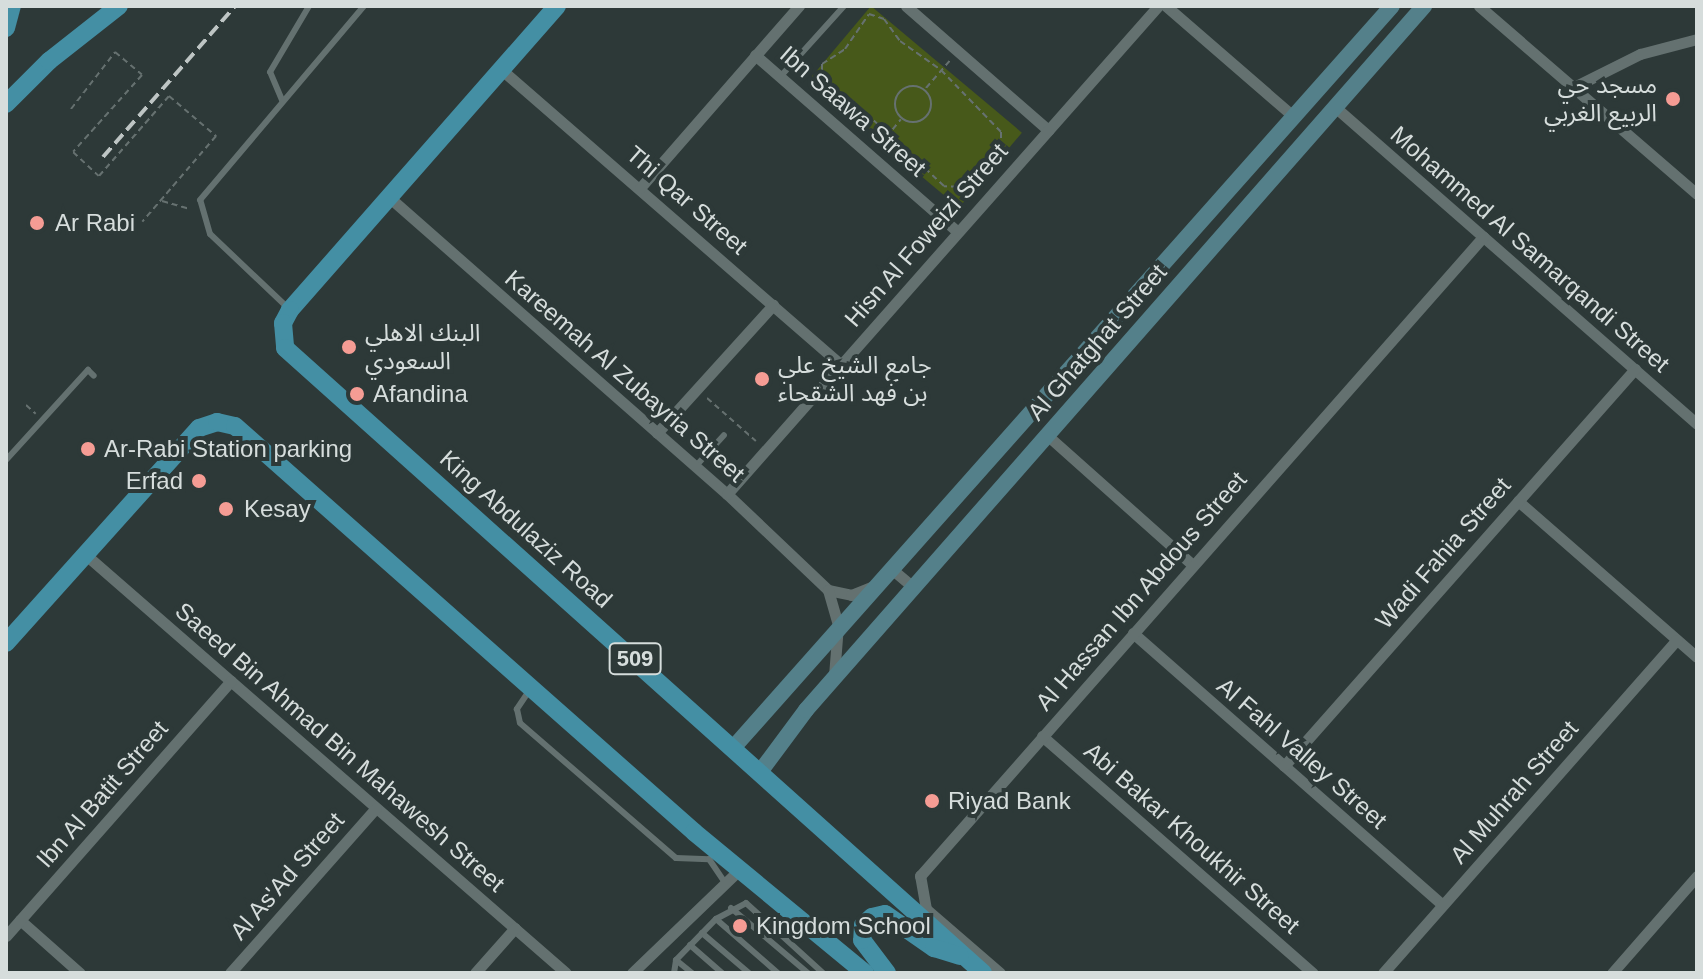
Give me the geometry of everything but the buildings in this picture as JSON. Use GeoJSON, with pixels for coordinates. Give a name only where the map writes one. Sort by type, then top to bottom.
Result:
{"type":"FeatureCollection","features":[{"type":"Feature","properties":{"kind":"main road"},"geometry":{"type":"LineString","coordinates":[[6,28],[12,6]]}},
{"type":"Feature","properties":{"kind":"main road"},"geometry":{"type":"LineString","coordinates":[[6,104],[49,61],[119,6]]}},
{"type":"Feature","properties":{"kind":"main road"},"geometry":{"type":"LineString","coordinates":[[290,310],[557,6]]}},
{"type":"Feature","properties":{"kind":"main road","name":"King Abdulaziz Road"},"geometry":{"type":"LineString","coordinates":[[290,310],[283,323],[285,348],[983,973]]}},
{"type":"Feature","properties":{"kind":"main road"},"geometry":{"type":"LineString","coordinates":[[7,641],[199,428],[217,422],[235,426],[859,971]]}},
{"type":"Feature","properties":{"kind":"main road"},"geometry":{"type":"LineString","coordinates":[[887,973],[862,940],[863,925],[872,917],[885,914],[934,948],[966,958]]}},
{"type":"Feature","properties":{"kind":"street"},"geometry":{"type":"LineString","coordinates":[[640,188],[799,6]]}},
{"type":"Feature","properties":{"kind":"street"},"geometry":{"type":"LineString","coordinates":[[906,6],[1048,130]]}},
{"type":"Feature","properties":{"kind":"street","name":"Hisn Al Foweizi Street"},"geometry":{"type":"LineString","coordinates":[[727,494],[1158,6]]}},
{"type":"Feature","properties":{"kind":"street"},"geometry":{"type":"LineString","coordinates":[[1166,6],[1294,117]]}},
{"type":"Feature","properties":{"kind":"street","name":"Al Ghatghat Street"},"geometry":{"type":"LineString","coordinates":[[733,748],[838,635],[1392,6]]}},
{"type":"Feature","properties":{"kind":"street","name":"Al Ghatghat Street"},"geometry":{"type":"LineString","coordinates":[[760,772],[806,710],[1424,6]]}},
{"type":"Feature","properties":{"kind":"street"},"geometry":{"type":"LineString","coordinates":[[1479,6],[1697,194]]}},
{"type":"Feature","properties":{"kind":"street"},"geometry":{"type":"LineString","coordinates":[[1574,87],[1640,54],[1697,39]]}},
{"type":"Feature","properties":{"kind":"street","name":"Ibn Saawa Street"},"geometry":{"type":"LineString","coordinates":[[755,55],[958,232]]}},
{"type":"Feature","properties":{"kind":"street"},"geometry":{"type":"LineString","coordinates":[[1347,56],[1366,72]]}},
{"type":"Feature","properties":{"kind":"street","name":"Thi Qar Street"},"geometry":{"type":"LineString","coordinates":[[503,71],[841,365]]}},
{"type":"Feature","properties":{"kind":"street","name":"Mohammed Al Samarqandi Street"},"geometry":{"type":"LineString","coordinates":[[1335,107],[1697,424]]}},
{"type":"Feature","properties":{"kind":"street","name":"Kareemah Al Zubayria Street"},"geometry":{"type":"LineString","coordinates":[[390,198],[727,494],[828,590]]}},
{"type":"Feature","properties":{"kind":"street","name":"Al Hassan Ibn Abdous Street"},"geometry":{"type":"LineString","coordinates":[[1000,973],[926,909],[919,889],[928,866],[1483,237]]}},
{"type":"Feature","properties":{"kind":"street"},"geometry":{"type":"LineString","coordinates":[[657,433],[773,305]]}},
{"type":"Feature","properties":{"kind":"street","name":"Wadi Fahia Street"},"geometry":{"type":"LineString","coordinates":[[1284,766],[1635,369]]}},
{"type":"Feature","properties":{"kind":"street"},"geometry":{"type":"LineString","coordinates":[[1048,436],[1193,565]]}},
{"type":"Feature","properties":{"kind":"street"},"geometry":{"type":"LineString","coordinates":[[1518,501],[1697,657]]}},
{"type":"Feature","properties":{"kind":"street","name":"Saeed Bin Ahmad Bin Mahawesh Street"},"geometry":{"type":"LineString","coordinates":[[86,555],[566,973]]}},
{"type":"Feature","properties":{"kind":"street"},"geometry":{"type":"LineString","coordinates":[[834,679],[838,635],[828,590],[863,592],[894,571],[914,588]]}},
{"type":"Feature","properties":{"kind":"street","name":"Al Fahl Valley Street"},"geometry":{"type":"LineString","coordinates":[[1133,633],[1443,905]]}},
{"type":"Feature","properties":{"kind":"street","name":"Al Muhrah Street"},"geometry":{"type":"LineString","coordinates":[[1383,973],[1677,640]]}},
{"type":"Feature","properties":{"kind":"street","name":"Ibn Al Batit Street"},"geometry":{"type":"LineString","coordinates":[[6,936],[231,681]]}},
{"type":"Feature","properties":{"kind":"street"},"geometry":{"type":"LineString","coordinates":[[785,692],[791,709],[806,710]]}},
{"type":"Feature","properties":{"kind":"street","name":"Abi Bakar Khoukhir Street"},"geometry":{"type":"LineString","coordinates":[[1042,736],[1313,973]]}},
{"type":"Feature","properties":{"kind":"street","name":"Al As'Ad Street"},"geometry":{"type":"LineString","coordinates":[[230,973],[376,808]]}},
{"type":"Feature","properties":{"kind":"street"},"geometry":{"type":"LineString","coordinates":[[632,973],[740,869]]}},
{"type":"Feature","properties":{"kind":"street"},"geometry":{"type":"LineString","coordinates":[[1612,973],[1697,876]]}},
{"type":"Feature","properties":{"kind":"street"},"geometry":{"type":"LineString","coordinates":[[20,920],[80,973]]}},
{"type":"Feature","properties":{"kind":"street"},"geometry":{"type":"LineString","coordinates":[[475,973],[515,928]]}},
{"type":"Feature","properties":{"kind":"lane"},"geometry":{"type":"LineString","coordinates":[[282,100],[270,72],[309,6]]}},
{"type":"Feature","properties":{"kind":"lane"},"geometry":{"type":"LineString","coordinates":[[290,310],[210,234],[201,212],[205,188],[364,6]]}},
{"type":"Feature","properties":{"kind":"lane"},"geometry":{"type":"LineString","coordinates":[[780,77],[844,6]]}},
{"type":"Feature","properties":{"kind":"lane"},"geometry":{"type":"LineString","coordinates":[[6,460],[88,370],[94,376]]}},
{"type":"Feature","properties":{"kind":"lane"},"geometry":{"type":"LineString","coordinates":[[695,467],[724,435]]}},
{"type":"Feature","properties":{"kind":"lane"},"geometry":{"type":"LineString","coordinates":[[532,688],[517,709],[520,723],[676,858],[709,859],[726,884]]}},
{"type":"Feature","properties":{"kind":"lane"},"geometry":{"type":"LineString","coordinates":[[674,973],[676,960],[716,919],[731,908],[746,903],[823,973]]}},
{"type":"Feature","properties":{"kind":"lane"},"geometry":{"type":"LineString","coordinates":[[731,908],[808,973]]}},
{"type":"Feature","properties":{"kind":"lane"},"geometry":{"type":"LineString","coordinates":[[716,919],[778,973]]}},
{"type":"Feature","properties":{"kind":"lane"},"geometry":{"type":"LineString","coordinates":[[702,933],[749,973]]}},
{"type":"Feature","properties":{"kind":"lane"},"geometry":{"type":"LineString","coordinates":[[690,945],[722,973]]}},
{"type":"Feature","properties":{"kind":"lane"},"geometry":{"type":"LineString","coordinates":[[676,960],[692,973]]}},
{"type":"Feature","properties":{"kind":"path"},"geometry":{"type":"LineString","coordinates":[[873,14],[941,70],[999,128],[1001,150],[967,187],[953,189],[822,80],[822,64],[850,43],[860,19],[873,14]]}},
{"type":"Feature","properties":{"kind":"path"},"geometry":{"type":"LineString","coordinates":[[925,89],[958,51]]}},
{"type":"Feature","properties":{"kind":"path"},"geometry":{"type":"LineString","coordinates":[[71,109],[115,52],[142,75],[73,152],[99,176],[169,96],[216,136],[142,222]]}},
{"type":"Feature","properties":{"kind":"path"},"geometry":{"type":"LineString","coordinates":[[914,85],[925,89],[932,105],[928,115],[912,122],[902,118],[895,102],[899,92],[914,85]]}},
{"type":"Feature","properties":{"kind":"path"},"geometry":{"type":"LineString","coordinates":[[871,156],[902,118]]}},
{"type":"Feature","properties":{"kind":"path"},"geometry":{"type":"LineString","coordinates":[[161,200],[201,212]]}},
{"type":"Feature","properties":{"kind":"path"},"geometry":{"type":"LineString","coordinates":[[697,389],[766,449]]}},
{"type":"Feature","properties":{"kind":"green space"},"geometry":{"type":"Polygon","coordinates":[[[871,6],[1022,133],[959,208],[808,81],[871,6]]]}},
{"type":"Feature","properties":{"kind":"railway"},"geometry":{"type":"LineString","coordinates":[[103,157],[235,6]]}},
{"type":"Feature","properties":{"kind":"place","name":"مسجد حي الربيع الغربي"},"geometry":{"type":"Point","coordinates":[1673,99]}},
{"type":"Feature","properties":{"kind":"place","name":"Ar Rabi"},"geometry":{"type":"Point","coordinates":[37,223]}},
{"type":"Feature","properties":{"kind":"place","name":"البنك الاهلي السعودي"},"geometry":{"type":"Point","coordinates":[349,347]}},
{"type":"Feature","properties":{"kind":"place","name":"جامع الشيخ علي بن فهد الشقحاء"},"geometry":{"type":"Point","coordinates":[762,379]}},
{"type":"Feature","properties":{"kind":"place","name":"Afandina"},"geometry":{"type":"Point","coordinates":[357,394]}},
{"type":"Feature","properties":{"kind":"place","name":"Ar-Rabi Station parking"},"geometry":{"type":"Point","coordinates":[88,449]}},
{"type":"Feature","properties":{"kind":"place","name":"Erfad"},"geometry":{"type":"Point","coordinates":[199,481]}},
{"type":"Feature","properties":{"kind":"place","name":"Kesay"},"geometry":{"type":"Point","coordinates":[226,509]}},
{"type":"Feature","properties":{"kind":"place","name":"Riyad Bank"},"geometry":{"type":"Point","coordinates":[932,801]}},
{"type":"Feature","properties":{"kind":"place","name":"Kingdom School"},"geometry":{"type":"Point","coordinates":[740,926]}}]}
